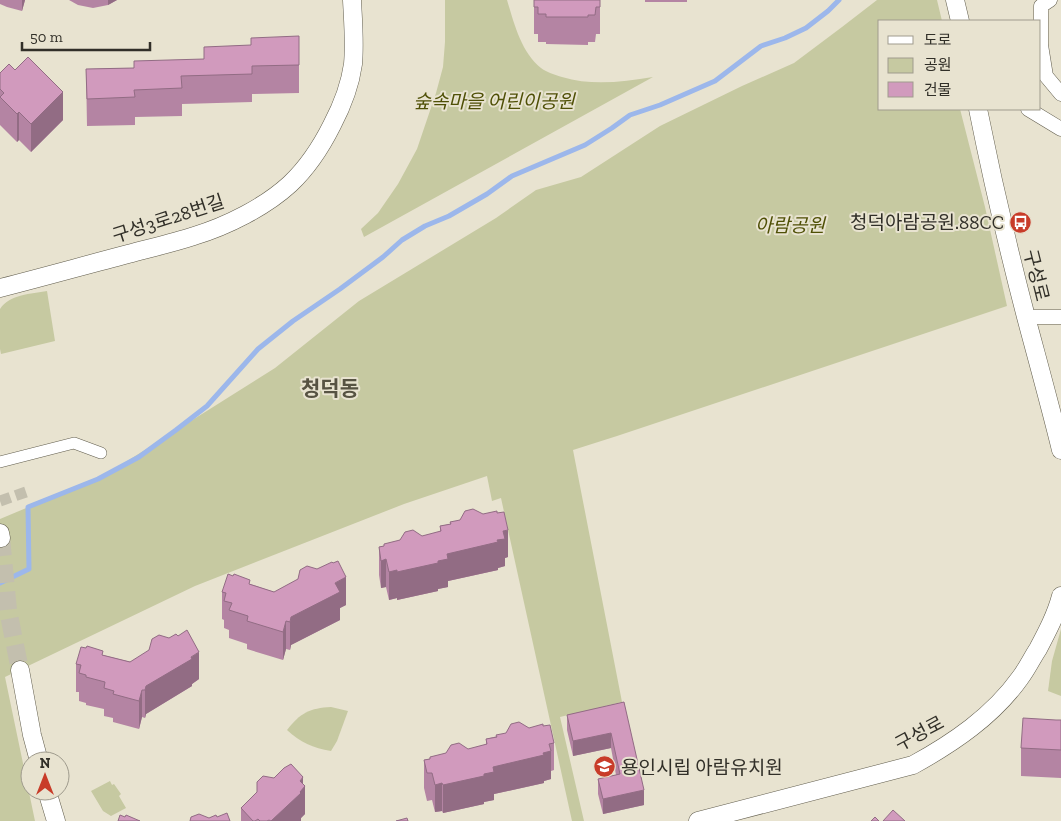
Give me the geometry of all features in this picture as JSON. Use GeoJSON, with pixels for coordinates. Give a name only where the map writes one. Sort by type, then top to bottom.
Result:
{"type":"FeatureCollection","features":[{"type":"Feature","properties":{"kind":"street","name":"구성3로28번길"},"geometry":{"type":"LineString","coordinates":[[0,288],[195,236],[244,215],[272,198],[290,184],[319,150],[334,122],[350,81],[354,45],[352,0]]}},
{"type":"Feature","properties":{"kind":"street"},"geometry":{"type":"LineString","coordinates":[[955,0],[960,20]]}},
{"type":"Feature","properties":{"kind":"street"},"geometry":{"type":"LineString","coordinates":[[1050,0],[1041,6],[1041,45],[1046,76],[1061,94]]}},
{"type":"Feature","properties":{"kind":"street","name":"구성로"},"geometry":{"type":"LineString","coordinates":[[978,110],[1007,242],[1061,450]]}},
{"type":"Feature","properties":{"kind":"street"},"geometry":{"type":"LineString","coordinates":[[1030,110],[1061,129]]}},
{"type":"Feature","properties":{"kind":"street"},"geometry":{"type":"LineString","coordinates":[[1026,317],[1061,316]]}},
{"type":"Feature","properties":{"kind":"street"},"geometry":{"type":"LineString","coordinates":[[0,462],[74,443],[101,453]]}},
{"type":"Feature","properties":{"kind":"street"},"geometry":{"type":"LineString","coordinates":[[0,533],[1,538]]}},
{"type":"Feature","properties":{"kind":"street","name":"구성로"},"geometry":{"type":"LineString","coordinates":[[698,821],[913,764],[935,752],[982,719],[1020,679],[1047,632],[1061,596]]}},
{"type":"Feature","properties":{"kind":"street"},"geometry":{"type":"LineString","coordinates":[[20,670],[36,751]]}},
{"type":"Feature","properties":{"kind":"street"},"geometry":{"type":"LineString","coordinates":[[50,801],[56,821]]}},
{"type":"Feature","properties":{"kind":"green space","name":"숲속마을 어린이공원"},"geometry":{"type":"Polygon","coordinates":[[[445,0],[507,0],[523,46],[534,61],[545,71],[585,82],[618,82],[653,77],[364,237],[361,229],[378,213],[398,184],[417,149],[443,67],[445,0]]]}},
{"type":"Feature","properties":{"kind":"green space","name":"아람공원"},"geometry":{"type":"Polygon","coordinates":[[[877,0],[937,0],[942,20],[878,20],[878,110],[960,110],[985,207],[1007,306],[573,450],[622,702],[560,717],[584,821],[572,821],[501,498],[492,501],[487,476],[404,504],[195,586],[5,677],[20,751],[20,801],[31,801],[35,821],[0,821],[0,519],[105,475],[275,368],[359,301],[496,218],[536,190],[581,177],[660,126],[794,63],[877,0]]]}},
{"type":"Feature","properties":{"kind":"green space"},"geometry":{"type":"Polygon","coordinates":[[[47,291],[55,341],[1,354],[0,309],[9,300],[47,291]]]}},
{"type":"Feature","properties":{"kind":"green space"},"geometry":{"type":"Polygon","coordinates":[[[1061,629],[1061,696],[1048,691],[1052,661],[1061,629]]]}},
{"type":"Feature","properties":{"kind":"green space"},"geometry":{"type":"Polygon","coordinates":[[[331,707],[348,711],[337,741],[331,751],[307,744],[287,730],[296,719],[306,712],[331,707]]]}},
{"type":"Feature","properties":{"kind":"green space"},"geometry":{"type":"Polygon","coordinates":[[[110,781],[121,794],[119,796],[126,808],[111,816],[103,811],[91,791],[110,781]]]}},
{"type":"Feature","properties":{"kind":"building"},"geometry":{"type":"Polygon","coordinates":[[[534,0],[600,0],[600,7],[596,7],[595,15],[588,15],[588,17],[546,17],[546,14],[538,14],[538,7],[534,7],[534,0]]]}},
{"type":"Feature","properties":{"kind":"building"},"geometry":{"type":"Polygon","coordinates":[[[299,36],[299,65],[252,66],[252,74],[181,76],[182,88],[134,90],[135,97],[87,99],[86,69],[134,68],[134,61],[204,59],[204,47],[251,45],[251,38],[299,36]]]}},
{"type":"Feature","properties":{"kind":"building"},"geometry":{"type":"Polygon","coordinates":[[[28,57],[63,92],[31,124],[19,112],[17,114],[0,97],[4,93],[0,89],[0,73],[9,64],[15,70],[28,57]]]}},
{"type":"Feature","properties":{"kind":"building"},"geometry":{"type":"Polygon","coordinates":[[[473,509],[483,514],[497,511],[497,513],[504,512],[508,530],[503,531],[505,539],[447,554],[448,559],[438,561],[438,563],[397,572],[397,570],[389,572],[386,559],[381,561],[379,547],[400,540],[405,532],[413,530],[422,536],[441,531],[440,526],[460,520],[465,511],[473,509]]]}},
{"type":"Feature","properties":{"kind":"building"},"geometry":{"type":"Polygon","coordinates":[[[338,561],[346,577],[335,583],[340,592],[291,617],[290,622],[286,621],[283,632],[247,621],[248,616],[229,610],[232,603],[224,601],[226,593],[222,592],[228,574],[233,576],[234,574],[250,580],[249,584],[274,592],[298,579],[300,570],[307,566],[317,569],[338,561]]]}},
{"type":"Feature","properties":{"kind":"building"},"geometry":{"type":"Polygon","coordinates":[[[187,630],[199,652],[191,657],[192,659],[146,686],[145,690],[142,690],[139,701],[113,694],[114,691],[104,688],[105,682],[79,673],[81,665],[76,664],[81,647],[86,648],[87,646],[103,651],[102,655],[130,662],[149,650],[152,639],[159,635],[169,638],[176,634],[178,636],[187,630]]]}},
{"type":"Feature","properties":{"kind":"building"},"geometry":{"type":"Polygon","coordinates":[[[624,702],[644,790],[603,799],[598,779],[620,774],[611,733],[573,741],[567,715],[624,702]]]}},
{"type":"Feature","properties":{"kind":"building"},"geometry":{"type":"Polygon","coordinates":[[[1023,718],[1061,720],[1061,750],[1021,748],[1023,718]]]}},
{"type":"Feature","properties":{"kind":"building"},"geometry":{"type":"Polygon","coordinates":[[[519,722],[529,728],[543,724],[543,726],[550,725],[554,743],[549,744],[551,751],[543,753],[544,755],[493,767],[494,772],[484,774],[484,776],[443,785],[442,783],[435,785],[432,773],[427,773],[424,760],[446,753],[451,745],[459,743],[468,749],[487,744],[486,739],[506,733],[511,724],[519,722]]]}},
{"type":"Feature","properties":{"kind":"building"},"geometry":{"type":"Polygon","coordinates":[[[291,764],[303,777],[300,781],[305,786],[301,793],[271,821],[260,821],[258,819],[253,821],[241,808],[257,792],[257,782],[263,776],[274,778],[291,764]]]}},
{"type":"Feature","properties":{"kind":"building"},"geometry":{"type":"Polygon","coordinates":[[[893,810],[905,821],[883,821],[893,810]]]}},
{"type":"Feature","properties":{"kind":"building"},"geometry":{"type":"Polygon","coordinates":[[[227,813],[230,821],[190,821],[191,817],[199,814],[209,818],[227,813]]]}},
{"type":"Feature","properties":{"kind":"building"},"geometry":{"type":"Polygon","coordinates":[[[120,815],[125,817],[126,815],[140,821],[118,821],[120,815]]]}},
{"type":"Feature","properties":{"kind":"building"},"geometry":{"type":"Polygon","coordinates":[[[875,817],[879,821],[871,821],[875,817]]]}},
{"type":"Feature","properties":{"kind":"building"},"geometry":{"type":"Polygon","coordinates":[[[407,818],[408,821],[396,821],[407,818]]]}},
{"type":"Feature","properties":{"kind":"waterway"},"geometry":{"type":"LineString","coordinates":[[0,583],[29,569],[28,507],[98,479],[139,457],[207,406],[258,349],[293,321],[383,257],[402,240],[487,194],[512,176],[585,145],[630,115],[660,105],[715,81],[761,46],[806,28],[839,0]]}},
{"type":"Feature","properties":{"kind":"tunnel"},"geometry":{"type":"LineString","coordinates":[[0,501],[26,492]]}},
{"type":"Feature","properties":{"kind":"tunnel"},"geometry":{"type":"LineString","coordinates":[[1,538],[8,610],[20,670]]}},
{"type":"Feature","properties":{"kind":"place","name":"청덕아람공원.88CC"},"geometry":{"type":"Point","coordinates":[1020,222]}},
{"type":"Feature","properties":{"kind":"place","name":"용인시립 아람유치원"},"geometry":{"type":"Point","coordinates":[605,767]}},
{"type":"Feature","properties":{"kind":"district","name":"청덕동"},"geometry":{"type":"Point","coordinates":[330,389]}}]}
